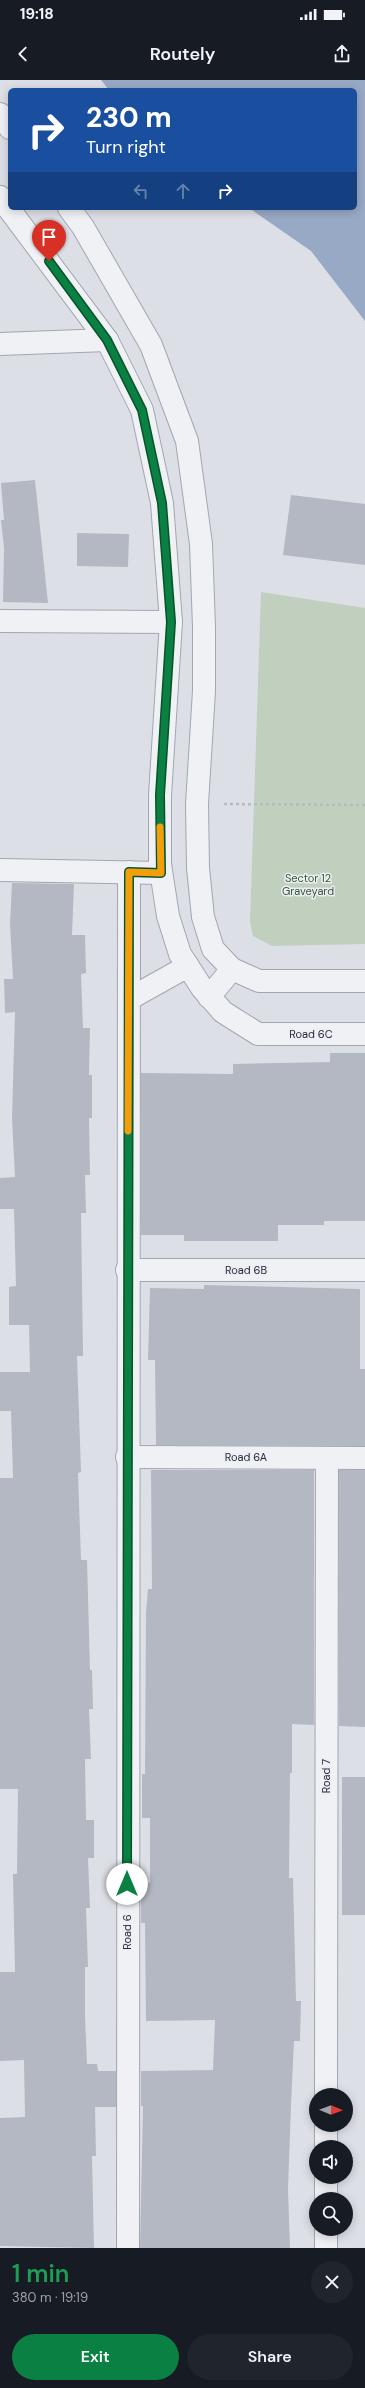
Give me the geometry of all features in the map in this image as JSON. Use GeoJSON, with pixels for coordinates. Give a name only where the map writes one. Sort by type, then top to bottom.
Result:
{"type":"FeatureCollection","features":[{"type":"Feature","properties":{"kind":"street"},"geometry":{"type":"LineString","coordinates":[[0,114],[8,125]]}},
{"type":"Feature","properties":{"kind":"street"},"geometry":{"type":"LineString","coordinates":[[0,197],[8,208]]}},
{"type":"Feature","properties":{"kind":"street"},"geometry":{"type":"LineString","coordinates":[[10,210],[107,340],[142,410],[162,503],[171,622],[160,795],[161,873],[168,916],[180,954],[209,997],[232,969]]}},
{"type":"Feature","properties":{"kind":"street"},"geometry":{"type":"LineString","coordinates":[[70,210],[83,228],[151,345],[187,441],[201,544],[204,627],[204,691],[197,804],[198,868],[203,917],[213,949],[232,969],[259,981],[365,981]]}},
{"type":"Feature","properties":{"kind":"street"},"geometry":{"type":"LineString","coordinates":[[0,344],[107,340]]}},
{"type":"Feature","properties":{"kind":"street"},"geometry":{"type":"LineString","coordinates":[[0,621],[171,622]]}},
{"type":"Feature","properties":{"kind":"street"},"geometry":{"type":"LineString","coordinates":[[0,870],[161,873]]}},
{"type":"Feature","properties":{"kind":"street","name":"Road 6"},"geometry":{"type":"LineString","coordinates":[[128,2248],[127,1270],[129,872]]}},
{"type":"Feature","properties":{"kind":"street"},"geometry":{"type":"LineString","coordinates":[[129,999],[188,966]]}},
{"type":"Feature","properties":{"kind":"street","name":"Road 6C"},"geometry":{"type":"LineString","coordinates":[[209,997],[223,1012],[258,1034],[365,1034]]}},
{"type":"Feature","properties":{"kind":"street","name":"Road 6B"},"geometry":{"type":"LineString","coordinates":[[127,1270],[365,1270]]}},
{"type":"Feature","properties":{"kind":"street","name":"Road 6A"},"geometry":{"type":"LineString","coordinates":[[127,1457],[365,1458]]}},
{"type":"Feature","properties":{"kind":"street","name":"Road 7"},"geometry":{"type":"LineString","coordinates":[[326,2088],[327,1458]]}},
{"type":"Feature","properties":{"kind":"street"},"geometry":{"type":"LineString","coordinates":[[326,2236],[326,2248]]}},
{"type":"Feature","properties":{"kind":"path"},"geometry":{"type":"LineString","coordinates":[[197,804],[365,805]]}},
{"type":"Feature","properties":{"kind":"green space","name":"Sector 12 Graveyard"},"geometry":{"type":"Polygon","coordinates":[[[261,592],[365,608],[365,944],[272,946],[253,936],[250,922],[261,592]]]}},
{"type":"Feature","properties":{"kind":"water"},"geometry":{"type":"Polygon","coordinates":[[[101,80],[365,80],[365,321],[311,251],[252,210],[357,210],[357,88],[107,88],[101,80]]]}},
{"type":"Feature","properties":{"kind":"building"},"geometry":{"type":"Polygon","coordinates":[[[35,480],[48,603],[3,602],[4,548],[1,520],[4,520],[1,483],[35,480]]]}},
{"type":"Feature","properties":{"kind":"building"},"geometry":{"type":"Polygon","coordinates":[[[291,495],[365,504],[365,565],[283,555],[291,495]]]}},
{"type":"Feature","properties":{"kind":"building"},"geometry":{"type":"Polygon","coordinates":[[[77,533],[129,534],[128,567],[77,566],[77,533]]]}},
{"type":"Feature","properties":{"kind":"building"},"geometry":{"type":"Polygon","coordinates":[[[12,883],[74,884],[72,935],[85,935],[86,973],[81,974],[83,1028],[90,1028],[89,1075],[92,1075],[92,1118],[89,1118],[90,1175],[85,1175],[86,1213],[81,1213],[83,1356],[77,1356],[81,1472],[78,1473],[81,1560],[87,1560],[90,1670],[92,1670],[93,1709],[89,1709],[91,1759],[85,1759],[86,1820],[94,1820],[94,1858],[88,1858],[90,1908],[86,1908],[88,1967],[85,1967],[85,2015],[87,2064],[97,2064],[98,2071],[116,2071],[116,2107],[95,2107],[96,2156],[92,2156],[94,2248],[0,2246],[0,2118],[25,2117],[24,2060],[0,2061],[0,1972],[15,1972],[13,1874],[17,1874],[18,1789],[0,1789],[0,1478],[13,1478],[11,1411],[0,1411],[0,1372],[30,1372],[29,1325],[9,1325],[9,1287],[16,1286],[14,1209],[0,1209],[0,1178],[15,1177],[12,1118],[15,1012],[5,1013],[4,979],[13,979],[10,924],[12,883]]]}},
{"type":"Feature","properties":{"kind":"building"},"geometry":{"type":"Polygon","coordinates":[[[330,1053],[365,1053],[365,1221],[324,1221],[324,1225],[278,1225],[278,1241],[184,1241],[184,1235],[141,1235],[141,1073],[233,1074],[233,1064],[330,1062],[330,1053]]]}},
{"type":"Feature","properties":{"kind":"building"},"geometry":{"type":"Polygon","coordinates":[[[204,1285],[360,1289],[360,1369],[365,1369],[365,1446],[156,1445],[155,1360],[148,1360],[150,1288],[204,1289],[204,1285]]]}},
{"type":"Feature","properties":{"kind":"building"},"geometry":{"type":"Polygon","coordinates":[[[151,1470],[314,1470],[314,1725],[292,1724],[292,1773],[290,1773],[289,1878],[293,1878],[296,2001],[301,2001],[300,2041],[294,2041],[291,2105],[288,2189],[290,2248],[140,2248],[143,2106],[141,2106],[141,2071],[213,2070],[215,2020],[146,2021],[145,1923],[141,1923],[141,1883],[150,1883],[150,1818],[142,1818],[142,1774],[145,1774],[146,1613],[148,1589],[152,1589],[151,1470]]]}},
{"type":"Feature","properties":{"kind":"building"},"geometry":{"type":"Polygon","coordinates":[[[339,1470],[365,1470],[365,1727],[339,1726],[339,1470]]]}},
{"type":"Feature","properties":{"kind":"building"},"geometry":{"type":"Polygon","coordinates":[[[342,1777],[365,1777],[365,1915],[342,1915],[342,1777]]]}},
{"type":"Feature","properties":{"kind":"slow traffic"},"geometry":{"type":"LineString","coordinates":[[128,1131],[129,872],[161,873],[160,827]]}},
{"type":"Feature","properties":{"kind":"route"},"geometry":{"type":"LineString","coordinates":[[49,261],[107,340],[142,410],[162,503],[171,622],[160,795],[161,873],[129,872],[127,1270],[127,1884]]}}]}
